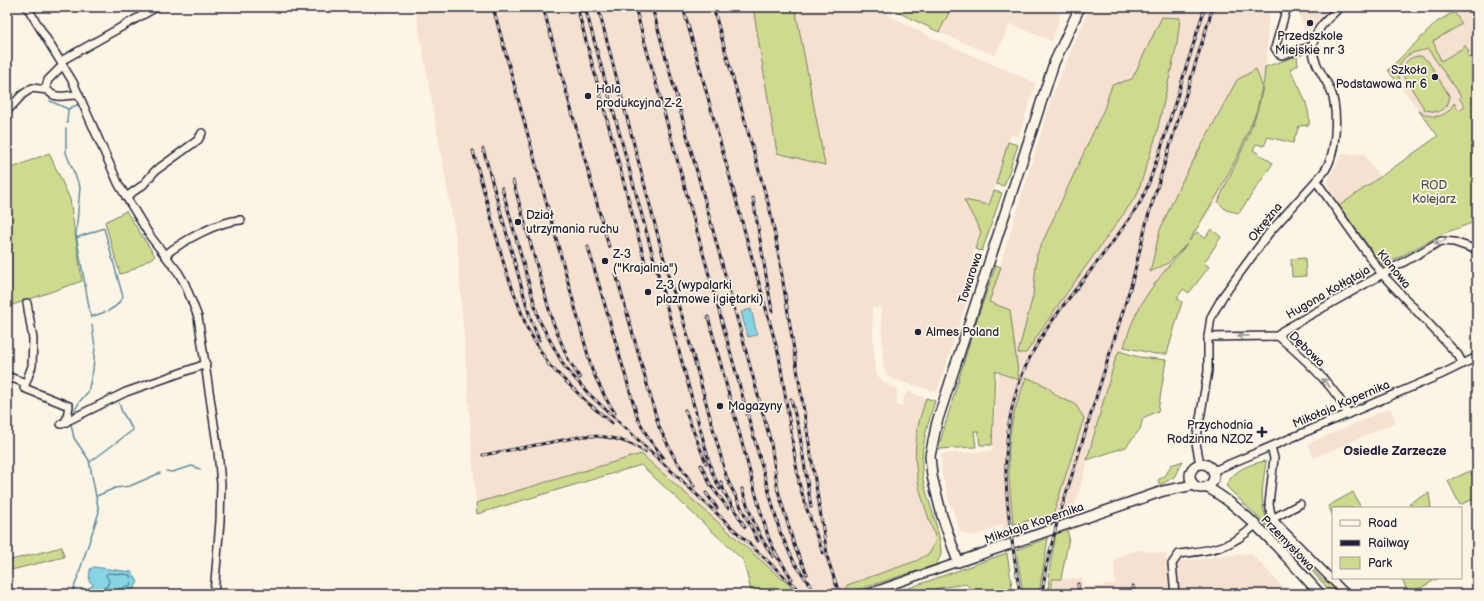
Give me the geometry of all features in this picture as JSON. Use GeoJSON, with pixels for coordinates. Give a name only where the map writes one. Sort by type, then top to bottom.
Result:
{"type":"FeatureCollection","features":[{"type":"Feature","properties":{"kind":"main road","name":"Towarowa"},"geometry":{"type":"LineString","coordinates":[[958,562],[942,516],[932,476],[930,456],[933,436],[1011,191],[1054,63],[1080,7]]}},
{"type":"Feature","properties":{"kind":"main road"},"geometry":{"type":"LineString","coordinates":[[1200,464],[1208,465],[1213,476],[1206,487],[1200,488],[1194,485],[1190,475],[1193,468],[1200,464]]}},
{"type":"Feature","properties":{"kind":"main road","name":"Mikołaja Kopernika"},"geometry":{"type":"LineString","coordinates":[[1163,491],[1190,475]]}},
{"type":"Feature","properties":{"kind":"main road","name":"Przemysłowa"},"geometry":{"type":"LineString","coordinates":[[1213,476],[1237,510]]}},
{"type":"Feature","properties":{"kind":"main road","name":"Mikołaja Kopernika"},"geometry":{"type":"LineString","coordinates":[[958,562],[1163,491],[1194,485]]}},
{"type":"Feature","properties":{"kind":"main road","name":"Przemysłowa"},"geometry":{"type":"LineString","coordinates":[[1206,487],[1215,492],[1237,510],[1320,594]]}},
{"type":"Feature","properties":{"kind":"street"},"geometry":{"type":"LineString","coordinates":[[27,7],[62,63],[79,95],[112,173],[150,236],[178,272],[189,293],[198,317],[218,451],[221,484],[220,521],[214,594]]}},
{"type":"Feature","properties":{"kind":"street"},"geometry":{"type":"LineString","coordinates":[[47,90],[46,87],[48,80],[62,63],[157,7]]}},
{"type":"Feature","properties":{"kind":"street"},"geometry":{"type":"LineString","coordinates":[[1287,7],[1275,48],[1279,54],[1312,46],[1315,36],[1322,24],[1340,7]]}},
{"type":"Feature","properties":{"kind":"street","name":"Okrężna"},"geometry":{"type":"LineString","coordinates":[[1200,464],[1196,443],[1208,371],[1208,337],[1211,317],[1223,296],[1284,215],[1328,166],[1331,157],[1335,108],[1331,91],[1316,61],[1312,46]]}},
{"type":"Feature","properties":{"kind":"street"},"geometry":{"type":"LineString","coordinates":[[7,111],[22,95],[32,88],[47,90],[54,96],[79,95]]}},
{"type":"Feature","properties":{"kind":"street"},"geometry":{"type":"LineString","coordinates":[[126,197],[143,185],[156,171],[187,150],[198,140],[202,133]]}},
{"type":"Feature","properties":{"kind":"street","name":"Klonowa"},"geometry":{"type":"LineString","coordinates":[[1316,181],[1381,273],[1458,355],[1463,364]]}},
{"type":"Feature","properties":{"kind":"street"},"geometry":{"type":"LineString","coordinates":[[165,256],[183,243],[208,230],[241,220]]}},
{"type":"Feature","properties":{"kind":"street","name":"Hugona Kołłątaja"},"geometry":{"type":"LineString","coordinates":[[1278,336],[1282,331],[1441,240],[1454,242],[1477,250]]}},
{"type":"Feature","properties":{"kind":"street"},"geometry":{"type":"LineString","coordinates":[[27,303],[33,339],[32,366],[24,388],[69,406],[64,423],[126,392],[206,364]]}},
{"type":"Feature","properties":{"kind":"street","name":"Dębowa"},"geometry":{"type":"LineString","coordinates":[[1208,337],[1278,336],[1329,386],[1348,414]]}},
{"type":"Feature","properties":{"kind":"street","name":"Mikołaja Kopernika"},"geometry":{"type":"LineString","coordinates":[[1213,476],[1271,447],[1477,357]]}},
{"type":"Feature","properties":{"kind":"street"},"geometry":{"type":"LineString","coordinates":[[7,376],[25,383]]}},
{"type":"Feature","properties":{"kind":"street"},"geometry":{"type":"LineString","coordinates":[[1271,447],[1274,458],[1269,504],[1272,519],[1346,594]]}},
{"type":"Feature","properties":{"kind":"street"},"geometry":{"type":"LineString","coordinates":[[1272,519],[1300,504]]}},
{"type":"Feature","properties":{"kind":"street"},"geometry":{"type":"LineString","coordinates":[[1175,594],[1172,564],[1179,554],[1219,548],[1245,535],[1254,526]]}},
{"type":"Feature","properties":{"kind":"street"},"geometry":{"type":"LineString","coordinates":[[866,594],[958,562]]}},
{"type":"Feature","properties":{"kind":"shaded area"},"geometry":{"type":"Polygon","coordinates":[[[415,7],[753,7],[777,153],[824,165],[795,7],[874,7],[928,36],[1036,83],[1019,136],[1011,135],[989,205],[964,200],[981,232],[972,257],[981,259],[937,392],[892,379],[886,374],[883,365],[881,307],[872,308],[875,372],[884,383],[897,389],[897,405],[903,406],[904,396],[909,392],[926,398],[917,432],[915,453],[916,477],[922,502],[936,539],[930,553],[916,561],[847,585],[844,594],[799,594],[641,454],[476,503],[457,244],[415,7]]]}},
{"type":"Feature","properties":{"kind":"shaded area"},"geometry":{"type":"Polygon","coordinates":[[[952,7],[1047,7],[1061,14],[1052,41],[1010,24],[995,56],[939,32],[952,7]]]}},
{"type":"Feature","properties":{"kind":"shaded area"},"geometry":{"type":"Polygon","coordinates":[[[1090,7],[1269,7],[1265,86],[1259,109],[1241,155],[1220,196],[1128,330],[1113,388],[1107,397],[1073,512],[1004,537],[1003,524],[980,534],[970,536],[960,531],[949,500],[942,475],[941,454],[992,451],[1000,346],[978,337],[1054,91],[1090,7]]]}},
{"type":"Feature","properties":{"kind":"shaded area","name":"Przedszkole Miejskie nr 3"},"geometry":{"type":"Polygon","coordinates":[[[1296,7],[1332,7],[1306,33],[1296,7]]]}},
{"type":"Feature","properties":{"kind":"shaded area","name":"Szkoła Podstawowa nr 6"},"geometry":{"type":"Polygon","coordinates":[[[1454,7],[1477,7],[1477,109],[1438,136],[1388,70],[1454,7]]]}},
{"type":"Feature","properties":{"kind":"shaded area"},"geometry":{"type":"Polygon","coordinates":[[[1342,154],[1364,154],[1380,177],[1339,206],[1331,194],[1327,182],[1342,154]]]}},
{"type":"Feature","properties":{"kind":"shaded area"},"geometry":{"type":"Polygon","coordinates":[[[1390,408],[1396,422],[1314,458],[1308,444],[1390,408]]]}},
{"type":"Feature","properties":{"kind":"shaded area"},"geometry":{"type":"Polygon","coordinates":[[[1138,550],[1166,554],[1170,594],[1052,594],[1052,579],[1082,578],[1084,588],[1115,584],[1114,561],[1123,554],[1138,550]]]}},
{"type":"Feature","properties":{"kind":"shaded area"},"geometry":{"type":"Polygon","coordinates":[[[1251,553],[1290,594],[1179,594],[1176,564],[1180,561],[1251,553]]]}},
{"type":"Feature","properties":{"kind":"green space"},"geometry":{"type":"Polygon","coordinates":[[[753,7],[795,7],[825,165],[777,153],[753,7]]]}},
{"type":"Feature","properties":{"kind":"green space"},"geometry":{"type":"Polygon","coordinates":[[[887,7],[952,7],[939,32],[887,7]]]}},
{"type":"Feature","properties":{"kind":"green space","name":"ROD Kolejarz"},"geometry":{"type":"Polygon","coordinates":[[[1454,12],[1462,24],[1433,41],[1441,61],[1463,48],[1464,44],[1469,52],[1467,54],[1469,58],[1472,57],[1477,65],[1477,221],[1442,234],[1383,266],[1339,206],[1438,136],[1419,111],[1424,114],[1438,116],[1447,112],[1454,103],[1459,110],[1465,106],[1459,98],[1461,97],[1428,49],[1418,51],[1404,59],[1400,67],[1400,82],[1398,84],[1388,70],[1437,22],[1454,12]]]}},
{"type":"Feature","properties":{"kind":"green space"},"geometry":{"type":"Polygon","coordinates":[[[1162,17],[1180,18],[1177,44],[1156,136],[1137,195],[1054,311],[1026,353],[1018,353],[1033,296],[1037,254],[1104,109],[1112,85],[1132,79],[1162,17]]]}},
{"type":"Feature","properties":{"kind":"green space"},"geometry":{"type":"Polygon","coordinates":[[[1297,56],[1298,65],[1290,69],[1306,103],[1309,125],[1299,126],[1293,143],[1268,137],[1264,146],[1256,144],[1253,150],[1273,163],[1239,213],[1226,210],[1218,202],[1241,153],[1254,120],[1263,85],[1265,67],[1297,56]]]}},
{"type":"Feature","properties":{"kind":"green space"},"geometry":{"type":"Polygon","coordinates":[[[1421,56],[1428,61],[1450,97],[1447,106],[1438,112],[1425,110],[1403,75],[1403,67],[1407,61],[1413,57],[1421,56]]]}},
{"type":"Feature","properties":{"kind":"green space"},"geometry":{"type":"Polygon","coordinates":[[[1256,69],[1262,86],[1257,110],[1239,153],[1219,192],[1189,241],[1197,232],[1205,238],[1211,229],[1221,237],[1204,263],[1209,267],[1189,293],[1183,289],[1177,298],[1182,302],[1167,354],[1155,354],[1124,347],[1135,317],[1149,292],[1187,244],[1168,263],[1150,272],[1160,230],[1179,187],[1237,80],[1256,69]]]}},
{"type":"Feature","properties":{"kind":"green space"},"geometry":{"type":"Polygon","coordinates":[[[1008,142],[1018,145],[1004,186],[996,184],[1008,142]]]}},
{"type":"Feature","properties":{"kind":"green space"},"geometry":{"type":"Polygon","coordinates":[[[49,153],[70,199],[82,281],[7,307],[7,170],[49,153]]]}},
{"type":"Feature","properties":{"kind":"green space"},"geometry":{"type":"Polygon","coordinates":[[[994,191],[1002,193],[982,251],[975,249],[981,232],[964,200],[989,205],[994,191]]]}},
{"type":"Feature","properties":{"kind":"green space"},"geometry":{"type":"Polygon","coordinates":[[[126,211],[155,256],[130,271],[120,274],[105,222],[126,211]]]}},
{"type":"Feature","properties":{"kind":"green space"},"geometry":{"type":"Polygon","coordinates":[[[1305,258],[1306,276],[1292,277],[1291,259],[1305,258]]]}},
{"type":"Feature","properties":{"kind":"green space"},"geometry":{"type":"Polygon","coordinates":[[[996,265],[1001,267],[989,302],[1010,310],[1019,380],[995,371],[992,445],[980,445],[978,431],[974,431],[976,447],[938,449],[973,331],[996,265]]]}},
{"type":"Feature","properties":{"kind":"green space"},"geometry":{"type":"Polygon","coordinates":[[[1119,351],[1139,357],[1166,360],[1158,411],[1143,418],[1140,429],[1126,447],[1087,460],[1115,360],[1119,351]]]}},
{"type":"Feature","properties":{"kind":"green space"},"geometry":{"type":"Polygon","coordinates":[[[1026,377],[1046,386],[1059,397],[1075,404],[1084,418],[1053,515],[1013,524],[1009,471],[1009,444],[1014,413],[1026,377]]]}},
{"type":"Feature","properties":{"kind":"green space"},"geometry":{"type":"Polygon","coordinates":[[[926,398],[935,401],[924,439],[922,469],[923,479],[941,546],[940,557],[935,565],[844,594],[847,585],[916,561],[930,553],[936,539],[919,488],[916,462],[919,420],[926,398]]]}},
{"type":"Feature","properties":{"kind":"green space"},"geometry":{"type":"Polygon","coordinates":[[[641,454],[799,594],[752,594],[743,560],[641,465],[477,514],[476,503],[641,454]]]}},
{"type":"Feature","properties":{"kind":"green space"},"geometry":{"type":"Polygon","coordinates":[[[1183,461],[1174,477],[1160,485],[1158,480],[1166,475],[1171,465],[1183,461]]]}},
{"type":"Feature","properties":{"kind":"green space"},"geometry":{"type":"Polygon","coordinates":[[[1266,461],[1262,498],[1265,515],[1269,523],[1275,530],[1278,528],[1294,545],[1292,548],[1325,582],[1329,581],[1340,593],[1333,594],[1282,539],[1226,486],[1229,480],[1237,472],[1248,466],[1266,461]]]}},
{"type":"Feature","properties":{"kind":"green space"},"geometry":{"type":"Polygon","coordinates":[[[1470,471],[1477,486],[1477,497],[1460,505],[1448,481],[1470,471]]]}},
{"type":"Feature","properties":{"kind":"green space"},"geometry":{"type":"Polygon","coordinates":[[[1353,492],[1360,507],[1332,507],[1332,514],[1328,506],[1353,492]]]}},
{"type":"Feature","properties":{"kind":"green space"},"geometry":{"type":"Polygon","coordinates":[[[1429,493],[1431,507],[1413,507],[1409,503],[1429,493]]]}},
{"type":"Feature","properties":{"kind":"green space"},"geometry":{"type":"Polygon","coordinates":[[[1067,530],[1069,538],[1061,579],[1052,579],[1052,594],[1048,594],[1050,565],[1056,533],[1067,530]]]}},
{"type":"Feature","properties":{"kind":"green space"},"geometry":{"type":"Polygon","coordinates":[[[1048,538],[1039,594],[1023,594],[1016,550],[1048,538]]]}},
{"type":"Feature","properties":{"kind":"green space"},"geometry":{"type":"Polygon","coordinates":[[[62,547],[64,557],[7,571],[7,561],[62,547]]]}},
{"type":"Feature","properties":{"kind":"green space"},"geometry":{"type":"Polygon","coordinates":[[[1007,553],[1013,594],[970,594],[970,588],[966,584],[938,588],[923,594],[892,594],[1007,553]]]}},
{"type":"Feature","properties":{"kind":"green space"},"geometry":{"type":"Polygon","coordinates":[[[1402,579],[1437,579],[1409,594],[1402,579]]]}},
{"type":"Feature","properties":{"kind":"water"},"geometry":{"type":"Polygon","coordinates":[[[751,309],[757,335],[748,337],[741,312],[751,309]]]}},
{"type":"Feature","properties":{"kind":"water"},"geometry":{"type":"Polygon","coordinates":[[[94,567],[132,572],[138,582],[134,589],[117,594],[83,594],[86,589],[93,584],[89,581],[90,569],[94,567]]]}},
{"type":"Feature","properties":{"kind":"waterway"},"geometry":{"type":"LineString","coordinates":[[50,101],[68,109],[67,123]]}},
{"type":"Feature","properties":{"kind":"waterway"},"geometry":{"type":"LineString","coordinates":[[68,109],[79,104]]}},
{"type":"Feature","properties":{"kind":"waterway"},"geometry":{"type":"LineString","coordinates":[[66,128],[66,153],[80,187],[76,235],[91,318]]}},
{"type":"Feature","properties":{"kind":"waterway"},"geometry":{"type":"LineString","coordinates":[[76,238],[104,228],[123,297],[116,306],[108,311]]}},
{"type":"Feature","properties":{"kind":"waterway"},"geometry":{"type":"LineString","coordinates":[[91,317],[105,312]]}},
{"type":"Feature","properties":{"kind":"waterway"},"geometry":{"type":"LineString","coordinates":[[72,415],[80,401],[88,392],[93,370],[95,347],[92,325]]}},
{"type":"Feature","properties":{"kind":"waterway"},"geometry":{"type":"LineString","coordinates":[[90,462],[133,430],[122,412],[119,403]]}},
{"type":"Feature","properties":{"kind":"waterway"},"geometry":{"type":"LineString","coordinates":[[71,424],[74,438],[89,460],[99,512],[72,594]]}},
{"type":"Feature","properties":{"kind":"waterway"},"geometry":{"type":"LineString","coordinates":[[166,471],[172,472],[192,466],[200,469]]}},
{"type":"Feature","properties":{"kind":"waterway"},"geometry":{"type":"LineString","coordinates":[[97,496],[115,488],[130,486],[160,473]]}},
{"type":"Feature","properties":{"kind":"railway"},"geometry":{"type":"LineString","coordinates":[[493,7],[592,370],[606,399],[615,413]]}},
{"type":"Feature","properties":{"kind":"railway"},"geometry":{"type":"LineString","coordinates":[[543,7],[609,247]]}},
{"type":"Feature","properties":{"kind":"railway"},"geometry":{"type":"LineString","coordinates":[[577,7],[645,262]]}},
{"type":"Feature","properties":{"kind":"railway"},"geometry":{"type":"LineString","coordinates":[[585,7],[712,472],[720,489]]}},
{"type":"Feature","properties":{"kind":"railway"},"geometry":{"type":"LineString","coordinates":[[598,7],[670,282],[683,319],[727,479],[758,541]]}},
{"type":"Feature","properties":{"kind":"railway"},"geometry":{"type":"LineString","coordinates":[[635,7],[780,532],[794,562],[816,594]]}},
{"type":"Feature","properties":{"kind":"railway"},"geometry":{"type":"LineString","coordinates":[[652,7],[771,443],[778,491]]}},
{"type":"Feature","properties":{"kind":"railway"},"geometry":{"type":"LineString","coordinates":[[683,7],[779,356],[799,483],[823,553]]}},
{"type":"Feature","properties":{"kind":"railway"},"geometry":{"type":"LineString","coordinates":[[713,7],[770,210],[828,560],[836,584]]}},
{"type":"Feature","properties":{"kind":"railway"},"geometry":{"type":"LineString","coordinates":[[1157,161],[1205,7]]}},
{"type":"Feature","properties":{"kind":"railway"},"geometry":{"type":"LineString","coordinates":[[1042,594],[1046,567],[1057,523],[1132,282],[1147,220],[1213,7]]}},
{"type":"Feature","properties":{"kind":"railway"},"geometry":{"type":"LineString","coordinates":[[483,149],[530,317],[539,340]]}},
{"type":"Feature","properties":{"kind":"railway"},"geometry":{"type":"LineString","coordinates":[[473,151],[505,268],[527,328],[549,365],[588,403],[612,423]]}},
{"type":"Feature","properties":{"kind":"railway"},"geometry":{"type":"LineString","coordinates":[[1020,594],[1007,499],[1007,437],[1012,406],[1022,376],[1036,346],[1074,291],[1129,220],[1141,201],[1158,156]]}},
{"type":"Feature","properties":{"kind":"railway"},"geometry":{"type":"LineString","coordinates":[[513,181],[552,320],[568,359],[580,378]]}},
{"type":"Feature","properties":{"kind":"railway"},"geometry":{"type":"LineString","coordinates":[[502,188],[539,320],[564,366],[588,393],[803,594]]}},
{"type":"Feature","properties":{"kind":"railway"},"geometry":{"type":"LineString","coordinates":[[753,198],[772,311]]}},
{"type":"Feature","properties":{"kind":"railway"},"geometry":{"type":"LineString","coordinates":[[588,247],[638,419],[649,439],[663,457]]}},
{"type":"Feature","properties":{"kind":"railway"},"geometry":{"type":"LineString","coordinates":[[616,274],[659,427],[674,457],[694,486]]}},
{"type":"Feature","properties":{"kind":"railway"},"geometry":{"type":"LineString","coordinates":[[708,317],[759,506],[769,539],[778,558]]}},
{"type":"Feature","properties":{"kind":"railway"},"geometry":{"type":"LineString","coordinates":[[791,399],[799,430],[811,507]]}},
{"type":"Feature","properties":{"kind":"railway"},"geometry":{"type":"LineString","coordinates":[[685,410],[706,463]]}},
{"type":"Feature","properties":{"kind":"railway"},"geometry":{"type":"LineString","coordinates":[[483,455],[584,436],[601,436],[616,439],[631,444],[645,452]]}},
{"type":"Feature","properties":{"kind":"railway"},"geometry":{"type":"LineString","coordinates":[[701,465],[711,486],[728,508]]}},
{"type":"Feature","properties":{"kind":"railway"},"geometry":{"type":"LineString","coordinates":[[721,482],[725,494],[745,527]]}},
{"type":"Feature","properties":{"kind":"railway"},"geometry":{"type":"LineString","coordinates":[[777,487],[795,548],[807,574]]}},
{"type":"Feature","properties":{"kind":"railway"},"geometry":{"type":"LineString","coordinates":[[742,489],[755,524],[773,557]]}},
{"type":"Feature","properties":{"kind":"railway"},"geometry":{"type":"LineString","coordinates":[[706,493],[717,508]]}},
{"type":"Feature","properties":{"kind":"railway"},"geometry":{"type":"LineString","coordinates":[[776,554],[792,579]]}},
{"type":"Feature","properties":{"kind":"railway"},"geometry":{"type":"LineString","coordinates":[[834,579],[840,594]]}},
{"type":"Feature","properties":{"kind":"railway"},"geometry":{"type":"LineString","coordinates":[[1078,584],[1079,594]]}},
{"type":"Feature","properties":{"kind":"railway"},"geometry":{"type":"LineString","coordinates":[[1133,586],[1134,594]]}},
{"type":"Feature","properties":{"kind":"place","name":"Przedszkole Miejskie nr 3"},"geometry":{"type":"Point","coordinates":[1310,23]}},
{"type":"Feature","properties":{"kind":"place","name":"Szkoła Podstawowa nr 6"},"geometry":{"type":"Point","coordinates":[1435,77]}},
{"type":"Feature","properties":{"kind":"place","name":"Hala produkcyjna Z-2"},"geometry":{"type":"Point","coordinates":[588,96]}},
{"type":"Feature","properties":{"kind":"place","name":"Dział utrzymania ruchu"},"geometry":{"type":"Point","coordinates":[518,222]}},
{"type":"Feature","properties":{"kind":"place","name":"Z-3 (\"Krajalnia\")"},"geometry":{"type":"Point","coordinates":[605,261]}},
{"type":"Feature","properties":{"kind":"place","name":"Z-3 (wypalarki plazmowe i giętarki)"},"geometry":{"type":"Point","coordinates":[648,292]}},
{"type":"Feature","properties":{"kind":"place","name":"Almes Poland"},"geometry":{"type":"Point","coordinates":[918,332]}},
{"type":"Feature","properties":{"kind":"place","name":"Magazyny"},"geometry":{"type":"Point","coordinates":[720,406]}},
{"type":"Feature","properties":{"kind":"place","name":"Przychodnia Rodzinna NZOZ"},"geometry":{"type":"Point","coordinates":[1262,432]}},
{"type":"Feature","properties":{"kind":"district","name":"Osiedle Zarzecze"},"geometry":{"type":"Point","coordinates":[1395,450]}}]}
